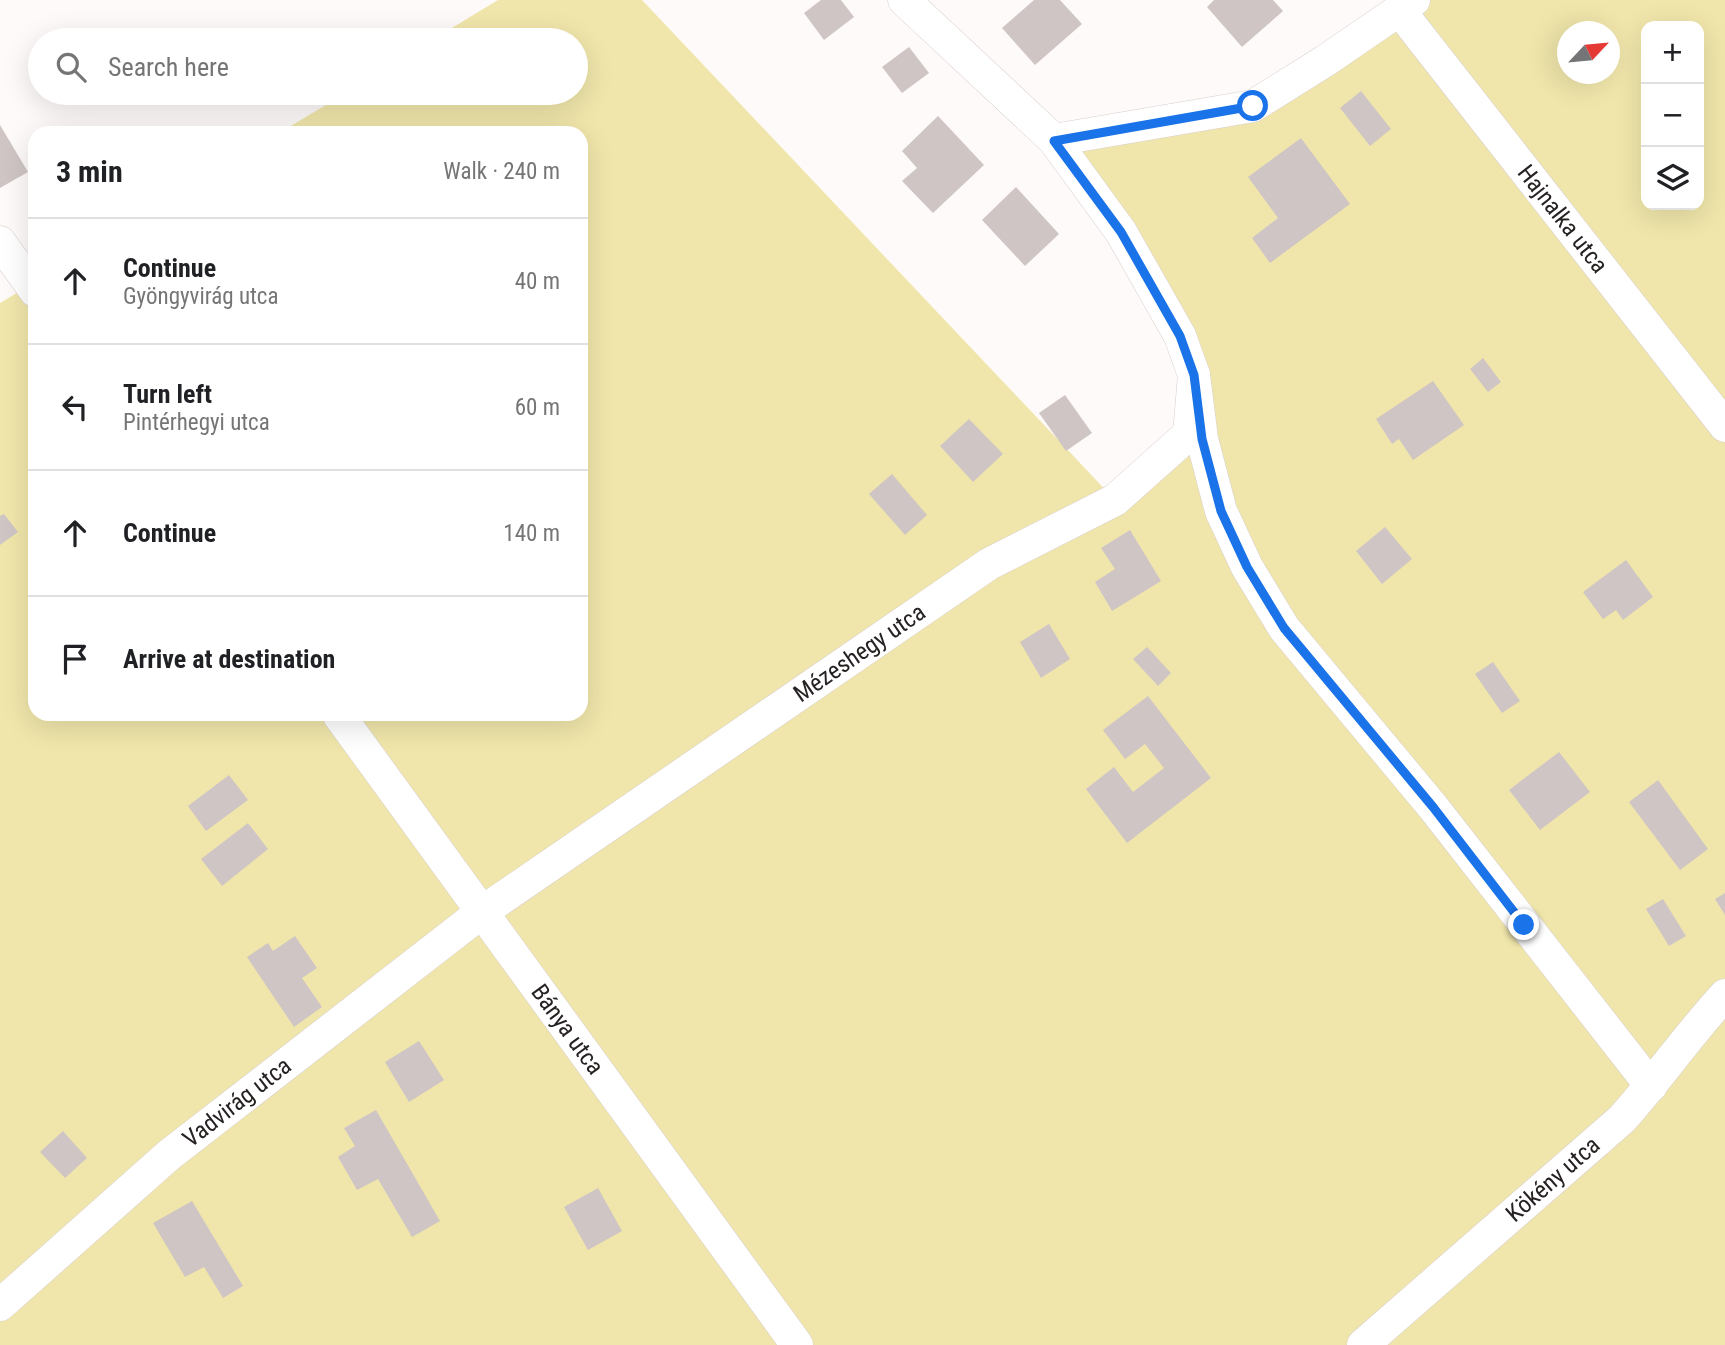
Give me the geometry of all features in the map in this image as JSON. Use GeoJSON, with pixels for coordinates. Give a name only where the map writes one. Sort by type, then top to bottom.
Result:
{"type":"FeatureCollection","features":[{"type":"Feature","properties":{"kind":"street"},"geometry":{"type":"LineString","coordinates":[[904,0],[1054,141],[1121,232],[1180,336],[1194,375],[1202,439],[1221,511],[1247,567],[1284,628],[1433,807],[1651,1086]]}},
{"type":"Feature","properties":{"kind":"street"},"geometry":{"type":"LineString","coordinates":[[1054,141],[1253,106],[1407,5]]}},
{"type":"Feature","properties":{"kind":"street","name":"Hajnalka utca"},"geometry":{"type":"LineString","coordinates":[[1407,5],[1725,426]]}},
{"type":"Feature","properties":{"kind":"street"},"geometry":{"type":"LineString","coordinates":[[0,242],[28,281]]}},
{"type":"Feature","properties":{"kind":"street","name":"Mézeshegy utca"},"geometry":{"type":"LineString","coordinates":[[482,912],[989,564],[1115,500],[1189,435],[1194,375]]}},
{"type":"Feature","properties":{"kind":"street","name":"Bánya utca"},"geometry":{"type":"LineString","coordinates":[[343,721],[797,1345]]}},
{"type":"Feature","properties":{"kind":"street","name":"Vadvirág utca"},"geometry":{"type":"LineString","coordinates":[[0,1305],[170,1156],[482,912]]}},
{"type":"Feature","properties":{"kind":"street","name":"Kökény utca"},"geometry":{"type":"LineString","coordinates":[[1363,1345],[1622,1119],[1725,995]]}},
{"type":"Feature","properties":{"kind":"shaded area"},"geometry":{"type":"Polygon","coordinates":[[[498,0],[642,0],[1115,500],[1188,435],[1194,375],[1054,140],[1253,106],[1414,0],[1725,0],[1725,1345],[0,1345],[0,303],[28,286],[28,721],[588,721],[588,126],[291,126],[326,105],[588,105],[588,28],[452,28],[498,0]]]}},
{"type":"Feature","properties":{"kind":"building"},"geometry":{"type":"Polygon","coordinates":[[[821,0],[841,0],[854,17],[824,40],[804,13],[821,0]]]}},
{"type":"Feature","properties":{"kind":"building"},"geometry":{"type":"Polygon","coordinates":[[[1034,0],[1060,0],[1082,24],[1035,65],[1002,28],[1034,0]]]}},
{"type":"Feature","properties":{"kind":"building"},"geometry":{"type":"Polygon","coordinates":[[[1214,0],[1273,0],[1283,11],[1242,47],[1207,7],[1214,0]]]}},
{"type":"Feature","properties":{"kind":"building"},"geometry":{"type":"Polygon","coordinates":[[[909,47],[929,73],[902,93],[882,67],[909,47]]]}},
{"type":"Feature","properties":{"kind":"building"},"geometry":{"type":"Polygon","coordinates":[[[1361,91],[1391,129],[1370,146],[1340,108],[1361,91]]]}},
{"type":"Feature","properties":{"kind":"building"},"geometry":{"type":"Polygon","coordinates":[[[938,116],[984,165],[933,213],[902,181],[917,168],[902,151],[938,116]]]}},
{"type":"Feature","properties":{"kind":"building"},"geometry":{"type":"Polygon","coordinates":[[[0,125],[28,172],[0,188],[0,125]]]}},
{"type":"Feature","properties":{"kind":"building"},"geometry":{"type":"Polygon","coordinates":[[[1301,138],[1350,204],[1270,263],[1252,238],[1278,218],[1248,177],[1301,138]]]}},
{"type":"Feature","properties":{"kind":"building"},"geometry":{"type":"Polygon","coordinates":[[[1016,187],[1059,234],[1025,266],[982,220],[1016,187]]]}},
{"type":"Feature","properties":{"kind":"building"},"geometry":{"type":"Polygon","coordinates":[[[1483,358],[1501,382],[1488,392],[1470,369],[1483,358]]]}},
{"type":"Feature","properties":{"kind":"building"},"geometry":{"type":"Polygon","coordinates":[[[1433,381],[1464,425],[1413,460],[1399,439],[1392,444],[1376,419],[1433,381]]]}},
{"type":"Feature","properties":{"kind":"building"},"geometry":{"type":"Polygon","coordinates":[[[1065,395],[1092,433],[1066,451],[1039,413],[1065,395]]]}},
{"type":"Feature","properties":{"kind":"building"},"geometry":{"type":"Polygon","coordinates":[[[969,419],[1003,454],[973,482],[940,446],[969,419]]]}},
{"type":"Feature","properties":{"kind":"building"},"geometry":{"type":"Polygon","coordinates":[[[892,474],[927,515],[905,535],[869,494],[892,474]]]}},
{"type":"Feature","properties":{"kind":"building"},"geometry":{"type":"Polygon","coordinates":[[[4,514],[18,532],[0,545],[0,516],[4,514]]]}},
{"type":"Feature","properties":{"kind":"building"},"geometry":{"type":"Polygon","coordinates":[[[1385,527],[1412,559],[1382,584],[1356,551],[1385,527]]]}},
{"type":"Feature","properties":{"kind":"building"},"geometry":{"type":"Polygon","coordinates":[[[1130,530],[1161,581],[1112,611],[1095,582],[1115,569],[1101,548],[1130,530]]]}},
{"type":"Feature","properties":{"kind":"building"},"geometry":{"type":"Polygon","coordinates":[[[1626,560],[1653,597],[1623,620],[1616,610],[1603,619],[1583,592],[1626,560]]]}},
{"type":"Feature","properties":{"kind":"building"},"geometry":{"type":"Polygon","coordinates":[[[1049,624],[1070,659],[1041,678],[1020,642],[1049,624]]]}},
{"type":"Feature","properties":{"kind":"building"},"geometry":{"type":"Polygon","coordinates":[[[1147,647],[1171,673],[1158,686],[1133,659],[1147,647]]]}},
{"type":"Feature","properties":{"kind":"building"},"geometry":{"type":"Polygon","coordinates":[[[1493,662],[1520,701],[1502,713],[1475,674],[1493,662]]]}},
{"type":"Feature","properties":{"kind":"building"},"geometry":{"type":"Polygon","coordinates":[[[1148,696],[1211,778],[1127,843],[1086,789],[1114,767],[1133,792],[1164,768],[1145,744],[1125,759],[1103,730],[1148,696]]]}},
{"type":"Feature","properties":{"kind":"building"},"geometry":{"type":"Polygon","coordinates":[[[1559,752],[1590,792],[1540,830],[1509,790],[1559,752]]]}},
{"type":"Feature","properties":{"kind":"building"},"geometry":{"type":"Polygon","coordinates":[[[229,775],[248,800],[206,831],[188,806],[229,775]]]}},
{"type":"Feature","properties":{"kind":"building"},"geometry":{"type":"Polygon","coordinates":[[[1658,780],[1708,849],[1680,870],[1629,802],[1658,780]]]}},
{"type":"Feature","properties":{"kind":"building"},"geometry":{"type":"Polygon","coordinates":[[[248,823],[268,849],[222,886],[201,859],[248,823]]]}},
{"type":"Feature","properties":{"kind":"building"},"geometry":{"type":"Polygon","coordinates":[[[1725,893],[1725,915],[1715,899],[1725,893]]]}},
{"type":"Feature","properties":{"kind":"building"},"geometry":{"type":"Polygon","coordinates":[[[1663,899],[1686,936],[1669,946],[1646,909],[1663,899]]]}},
{"type":"Feature","properties":{"kind":"building"},"geometry":{"type":"Polygon","coordinates":[[[295,936],[317,968],[302,978],[322,1007],[294,1027],[247,957],[268,943],[273,951],[295,936]]]}},
{"type":"Feature","properties":{"kind":"building"},"geometry":{"type":"Polygon","coordinates":[[[419,1041],[444,1080],[409,1102],[385,1062],[419,1041]]]}},
{"type":"Feature","properties":{"kind":"building"},"geometry":{"type":"Polygon","coordinates":[[[376,1110],[440,1221],[412,1237],[378,1179],[357,1190],[338,1157],[355,1146],[344,1128],[376,1110]]]}},
{"type":"Feature","properties":{"kind":"building"},"geometry":{"type":"Polygon","coordinates":[[[63,1131],[87,1158],[65,1178],[40,1152],[63,1131]]]}},
{"type":"Feature","properties":{"kind":"building"},"geometry":{"type":"Polygon","coordinates":[[[598,1188],[622,1231],[588,1250],[564,1207],[598,1188]]]}},
{"type":"Feature","properties":{"kind":"building"},"geometry":{"type":"Polygon","coordinates":[[[192,1201],[243,1286],[223,1298],[204,1267],[185,1277],[153,1223],[192,1201]]]}},
{"type":"Feature","properties":{"kind":"route"},"geometry":{"type":"LineString","coordinates":[[1253,106],[1054,141],[1121,232],[1180,336],[1194,375],[1202,439],[1221,511],[1247,567],[1284,628],[1433,807],[1524,925]]}}]}
